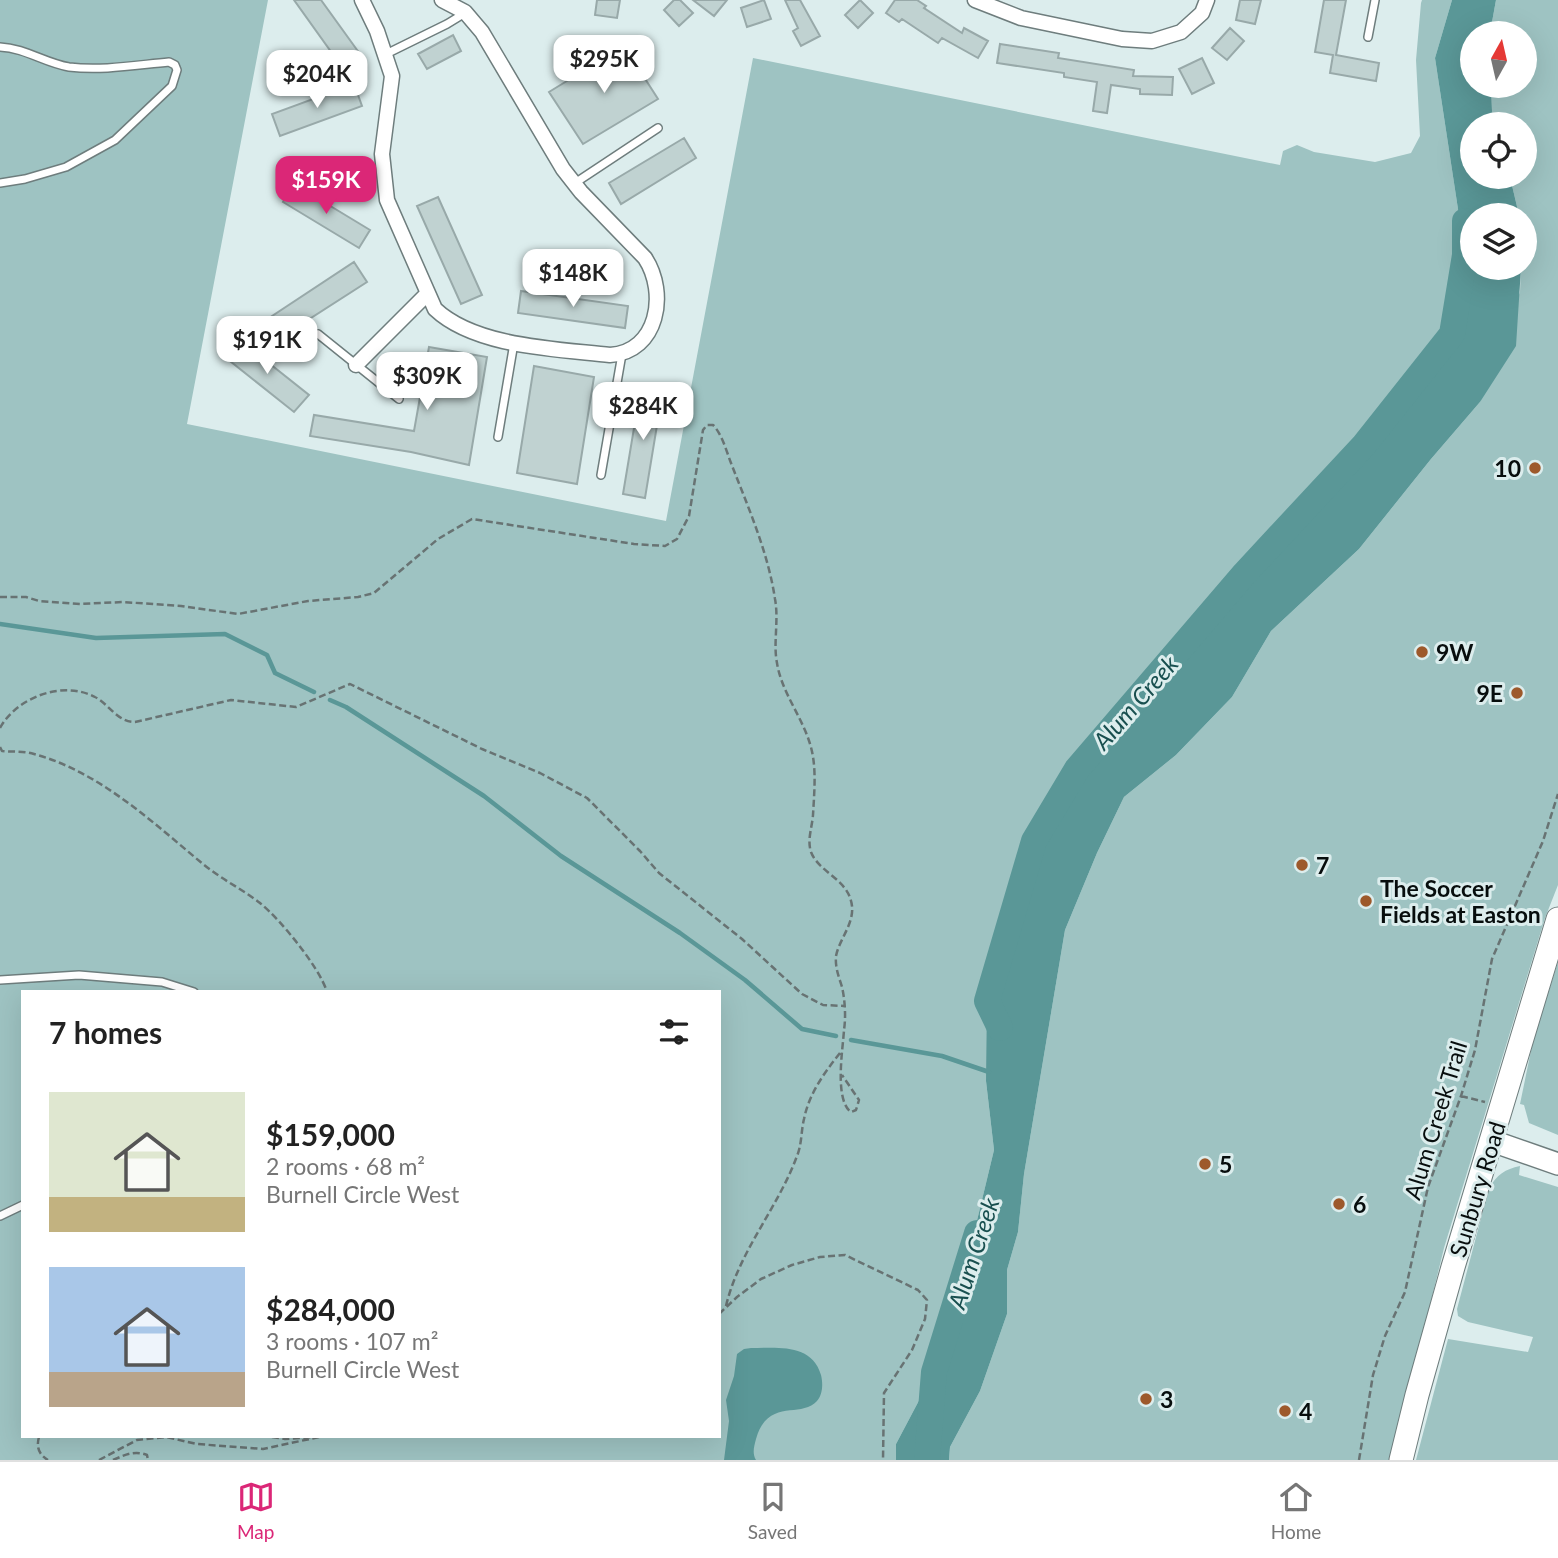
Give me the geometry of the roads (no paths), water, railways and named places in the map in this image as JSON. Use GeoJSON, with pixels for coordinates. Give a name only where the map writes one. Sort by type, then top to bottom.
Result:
{"type":"FeatureCollection","features":[{"type":"Feature","properties":{"kind":"main road","name":"Sunbury Road"},"geometry":{"type":"LineString","coordinates":[[1401,1460],[1446,1293],[1558,919]]}},
{"type":"Feature","properties":{"kind":"main road"},"geometry":{"type":"LineString","coordinates":[[1492,1141],[1558,1164]]}},
{"type":"Feature","properties":{"kind":"street"},"geometry":{"type":"LineString","coordinates":[[362,0],[391,76],[382,154],[387,200],[435,309],[447,320],[473,332],[514,342],[610,355],[628,351],[647,335],[654,325],[657,313],[653,269],[563,169],[497,55],[465,12],[442,0]]}},
{"type":"Feature","properties":{"kind":"street"},"geometry":{"type":"LineString","coordinates":[[975,0],[1021,18],[1122,39],[1152,41],[1181,32],[1202,13],[1207,0]]}},
{"type":"Feature","properties":{"kind":"street"},"geometry":{"type":"LineString","coordinates":[[356,365],[427,293]]}},
{"type":"Feature","properties":{"kind":"lane"},"geometry":{"type":"LineString","coordinates":[[1368,37],[1375,0]]}},
{"type":"Feature","properties":{"kind":"lane"},"geometry":{"type":"LineString","coordinates":[[384,55],[447,24],[465,12]]}},
{"type":"Feature","properties":{"kind":"lane"},"geometry":{"type":"LineString","coordinates":[[0,47],[16,48],[67,66],[112,68],[169,62],[175,65],[177,70],[172,86],[115,141],[66,167],[0,183]]}},
{"type":"Feature","properties":{"kind":"lane"},"geometry":{"type":"LineString","coordinates":[[574,183],[658,128]]}},
{"type":"Feature","properties":{"kind":"lane"},"geometry":{"type":"LineString","coordinates":[[318,334],[399,399]]}},
{"type":"Feature","properties":{"kind":"lane"},"geometry":{"type":"LineString","coordinates":[[498,437],[514,342]]}},
{"type":"Feature","properties":{"kind":"lane"},"geometry":{"type":"LineString","coordinates":[[601,475],[628,351]]}},
{"type":"Feature","properties":{"kind":"lane"},"geometry":{"type":"LineString","coordinates":[[0,980],[79,975],[162,982],[188,990]]}},
{"type":"Feature","properties":{"kind":"lane"},"geometry":{"type":"LineString","coordinates":[[0,1216],[21,1206]]}},
{"type":"Feature","properties":{"kind":"water"},"geometry":{"type":"Polygon","coordinates":[[[1452,0],[1496,0],[1492,21],[1460,21],[1460,98],[1491,98],[1492,112],[1460,112],[1460,189],[1513,189],[1516,203],[1460,203],[1460,222],[1435,58],[1452,0]]]}},
{"type":"Feature","properties":{"kind":"water"},"geometry":{"type":"Polygon","coordinates":[[[1461,280],[1520,280],[1516,346],[1480,402],[1359,549],[1271,631],[1232,697],[1176,755],[1124,797],[1065,930],[1024,1174],[1018,1232],[1007,1270],[1007,1314],[980,1391],[950,1447],[949,1460],[896,1460],[896,1444],[934,1372],[967,1262],[994,1150],[986,1081],[987,1001],[1034,841],[1077,769],[1137,718],[1227,612],[1245,573],[1364,445],[1452,334],[1461,280]]]}},
{"type":"Feature","properties":{"kind":"water"},"geometry":{"type":"Polygon","coordinates":[[[751,1348],[792,1350],[810,1357],[821,1375],[821,1392],[817,1401],[810,1406],[776,1413],[768,1418],[761,1426],[756,1439],[756,1460],[724,1460],[729,1421],[726,1400],[734,1376],[737,1354],[751,1348]]]}},
{"type":"Feature","properties":{"kind":"waterway","name":"Alum Creek"},"geometry":{"type":"LineString","coordinates":[[1000,1028],[987,1001],[1034,841],[1077,769],[1245,573],[1364,445],[1452,334],[1461,280]]}},
{"type":"Feature","properties":{"kind":"waterway"},"geometry":{"type":"LineString","coordinates":[[0,624],[96,638],[225,634],[267,655],[275,673],[314,692]]}},
{"type":"Feature","properties":{"kind":"waterway"},"geometry":{"type":"LineString","coordinates":[[330,700],[346,707],[484,796],[561,856],[680,933],[745,980],[802,1029],[836,1036]]}},
{"type":"Feature","properties":{"kind":"waterway"},"geometry":{"type":"LineString","coordinates":[[851,1040],[942,1056],[989,1072]]}},
{"type":"Feature","properties":{"kind":"waterway","name":"Alum Creek"},"geometry":{"type":"LineString","coordinates":[[927,1460],[934,1372],[977,1233]]}},
{"type":"Feature","properties":{"kind":"place","name":"10"},"geometry":{"type":"Point","coordinates":[1535,468]}},
{"type":"Feature","properties":{"kind":"place","name":"9W"},"geometry":{"type":"Point","coordinates":[1422,652]}},
{"type":"Feature","properties":{"kind":"place","name":"9E"},"geometry":{"type":"Point","coordinates":[1517,693]}},
{"type":"Feature","properties":{"kind":"place","name":"7"},"geometry":{"type":"Point","coordinates":[1302,865]}},
{"type":"Feature","properties":{"kind":"place","name":"The Soccer Fields at Easton"},"geometry":{"type":"Point","coordinates":[1366,901]}},
{"type":"Feature","properties":{"kind":"place","name":"5"},"geometry":{"type":"Point","coordinates":[1205,1164]}},
{"type":"Feature","properties":{"kind":"place","name":"6"},"geometry":{"type":"Point","coordinates":[1339,1204]}},
{"type":"Feature","properties":{"kind":"place","name":"3"},"geometry":{"type":"Point","coordinates":[1146,1399]}},
{"type":"Feature","properties":{"kind":"place","name":"4"},"geometry":{"type":"Point","coordinates":[1285,1411]}}]}
